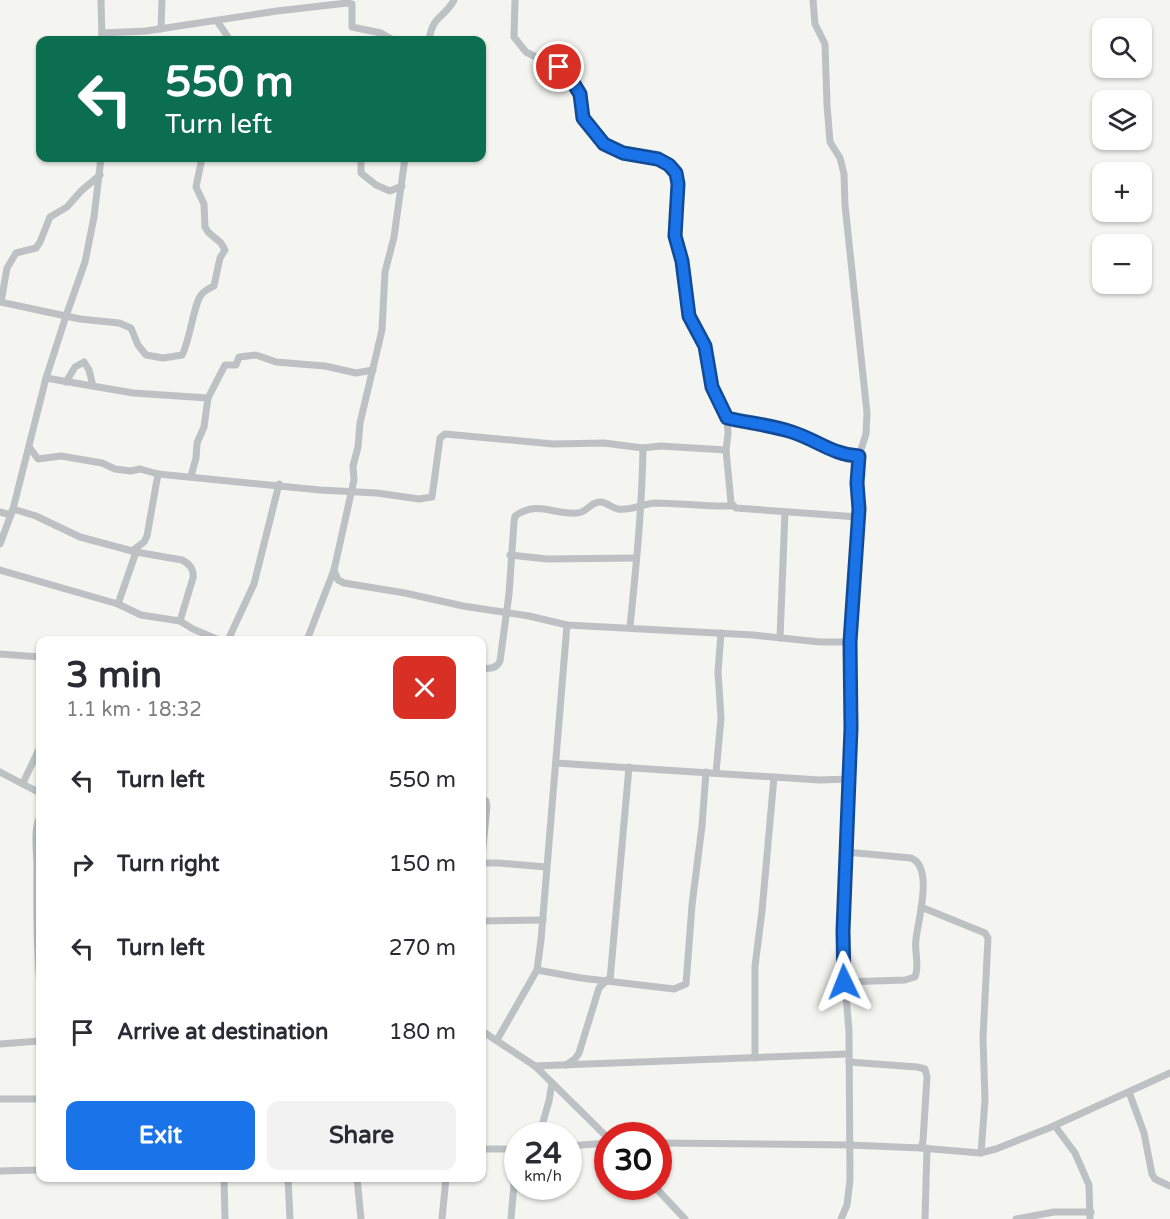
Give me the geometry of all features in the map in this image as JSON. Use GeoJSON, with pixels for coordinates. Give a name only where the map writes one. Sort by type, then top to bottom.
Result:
{"type":"FeatureCollection","features":[{"type":"Feature","properties":{"kind":"street"},"geometry":{"type":"LineString","coordinates":[[101,0],[102,36]]}},
{"type":"Feature","properties":{"kind":"street"},"geometry":{"type":"LineString","coordinates":[[161,29],[162,0]]}},
{"type":"Feature","properties":{"kind":"street"},"geometry":{"type":"LineString","coordinates":[[430,36],[432,24],[454,0]]}},
{"type":"Feature","properties":{"kind":"street"},"geometry":{"type":"LineString","coordinates":[[515,0],[514,37],[516,42],[526,52],[564,71],[580,94],[583,118],[604,144],[623,153],[658,159],[669,165],[676,173],[678,184],[675,236],[682,261],[689,316],[705,346],[712,387],[727,418],[726,450],[729,490],[733,506]]}},
{"type":"Feature","properties":{"kind":"street"},"geometry":{"type":"LineString","coordinates":[[813,0],[815,24],[825,44],[830,142],[840,158],[844,174],[845,205],[867,400],[867,424],[859,456],[858,517],[850,642],[851,728],[842,949],[849,1031],[850,1180],[848,1198],[841,1219]]}},
{"type":"Feature","properties":{"kind":"street"},"geometry":{"type":"LineString","coordinates":[[109,36],[278,11],[351,4],[352,27],[386,36]]}},
{"type":"Feature","properties":{"kind":"street"},"geometry":{"type":"LineString","coordinates":[[217,21],[227,36]]}},
{"type":"Feature","properties":{"kind":"street"},"geometry":{"type":"LineString","coordinates":[[0,544],[12,512],[30,448],[46,378],[85,262],[101,162]]}},
{"type":"Feature","properties":{"kind":"street"},"geometry":{"type":"LineString","coordinates":[[100,175],[67,207],[50,217],[36,248],[16,253],[5,276],[0,302],[66,316],[112,321],[128,326],[142,353],[153,357],[176,357],[182,355],[199,297],[214,286],[220,258],[225,250],[221,243],[206,230],[204,204],[196,186],[201,162]]}},
{"type":"Feature","properties":{"kind":"street"},"geometry":{"type":"LineString","coordinates":[[361,162],[361,173],[376,185],[390,191],[402,186]]}},
{"type":"Feature","properties":{"kind":"street"},"geometry":{"type":"LineString","coordinates":[[309,636],[334,570],[354,480],[353,466],[358,447],[360,423],[382,330],[385,272],[394,237],[405,162]]}},
{"type":"Feature","properties":{"kind":"street"},"geometry":{"type":"LineString","coordinates":[[0,260],[10,263]]}},
{"type":"Feature","properties":{"kind":"street"},"geometry":{"type":"LineString","coordinates":[[191,476],[197,443],[204,427],[208,398],[225,365],[234,366],[239,357],[244,355],[260,355],[276,362],[325,366],[356,373],[373,370]]}},
{"type":"Feature","properties":{"kind":"street"},"geometry":{"type":"LineString","coordinates":[[66,382],[75,367],[84,362],[87,364],[93,386]]}},
{"type":"Feature","properties":{"kind":"street"},"geometry":{"type":"LineString","coordinates":[[46,378],[134,393],[208,398]]}},
{"type":"Feature","properties":{"kind":"street"},"geometry":{"type":"LineString","coordinates":[[727,418],[789,431],[821,443],[843,455],[859,456]]}},
{"type":"Feature","properties":{"kind":"street"},"geometry":{"type":"LineString","coordinates":[[30,448],[38,459],[61,456],[102,463],[115,470],[140,470],[158,474],[419,499],[431,497],[440,438],[445,434],[528,442],[604,443],[643,448],[660,446],[726,450]]}},
{"type":"Feature","properties":{"kind":"street"},"geometry":{"type":"LineString","coordinates":[[630,627],[635,558],[642,506],[643,448]]}},
{"type":"Feature","properties":{"kind":"street"},"geometry":{"type":"LineString","coordinates":[[146,554],[144,542],[158,474]]}},
{"type":"Feature","properties":{"kind":"street"},"geometry":{"type":"LineString","coordinates":[[230,636],[254,584],[279,484]]}},
{"type":"Feature","properties":{"kind":"street"},"geometry":{"type":"LineString","coordinates":[[486,668],[494,668],[499,664],[507,612],[515,516],[530,508],[579,513],[601,502],[619,509],[653,503],[733,506],[858,517]]}},
{"type":"Feature","properties":{"kind":"street"},"geometry":{"type":"LineString","coordinates":[[0,512],[36,516],[80,537],[146,554],[182,560],[194,573],[180,621]]}},
{"type":"Feature","properties":{"kind":"street"},"geometry":{"type":"LineString","coordinates":[[780,638],[786,512]]}},
{"type":"Feature","properties":{"kind":"street"},"geometry":{"type":"LineString","coordinates":[[118,604],[134,551],[144,542]]}},
{"type":"Feature","properties":{"kind":"street"},"geometry":{"type":"LineString","coordinates":[[510,555],[547,559],[635,558]]}},
{"type":"Feature","properties":{"kind":"street"},"geometry":{"type":"LineString","coordinates":[[0,570],[118,604],[141,615],[180,621],[210,636]]}},
{"type":"Feature","properties":{"kind":"street"},"geometry":{"type":"LineString","coordinates":[[334,570],[338,580],[344,583],[567,624],[721,633],[820,642],[850,642]]}},
{"type":"Feature","properties":{"kind":"street"},"geometry":{"type":"LineString","coordinates":[[497,1040],[537,970],[567,624]]}},
{"type":"Feature","properties":{"kind":"street"},"geometry":{"type":"LineString","coordinates":[[716,773],[721,718],[718,672],[721,633]]}},
{"type":"Feature","properties":{"kind":"street"},"geometry":{"type":"LineString","coordinates":[[0,654],[36,657]]}},
{"type":"Feature","properties":{"kind":"street"},"geometry":{"type":"LineString","coordinates":[[23,783],[36,755]]}},
{"type":"Feature","properties":{"kind":"street"},"geometry":{"type":"LineString","coordinates":[[556,763],[849,780]]}},
{"type":"Feature","properties":{"kind":"street"},"geometry":{"type":"LineString","coordinates":[[564,1066],[575,1059],[579,1053],[599,988],[608,980],[629,767]]}},
{"type":"Feature","properties":{"kind":"street"},"geometry":{"type":"LineString","coordinates":[[0,772],[36,791]]}},
{"type":"Feature","properties":{"kind":"street"},"geometry":{"type":"LineString","coordinates":[[537,970],[581,978],[674,989],[686,984],[706,772]]}},
{"type":"Feature","properties":{"kind":"street"},"geometry":{"type":"LineString","coordinates":[[755,1058],[755,966],[774,777]]}},
{"type":"Feature","properties":{"kind":"street"},"geometry":{"type":"LineString","coordinates":[[486,801],[486,816]]}},
{"type":"Feature","properties":{"kind":"street"},"geometry":{"type":"LineString","coordinates":[[844,982],[905,980],[915,977],[917,972],[916,939],[924,874],[916,860],[846,852]]}},
{"type":"Feature","properties":{"kind":"street"},"geometry":{"type":"LineString","coordinates":[[486,863],[546,867]]}},
{"type":"Feature","properties":{"kind":"street"},"geometry":{"type":"LineString","coordinates":[[921,907],[980,931],[988,938],[983,1038],[985,1100],[981,1153]]}},
{"type":"Feature","properties":{"kind":"street"},"geometry":{"type":"LineString","coordinates":[[486,921],[543,920]]}},
{"type":"Feature","properties":{"kind":"street"},"geometry":{"type":"LineString","coordinates":[[486,1033],[535,1066],[594,1124]]}},
{"type":"Feature","properties":{"kind":"street"},"geometry":{"type":"LineString","coordinates":[[0,1044],[36,1041]]}},
{"type":"Feature","properties":{"kind":"street"},"geometry":{"type":"LineString","coordinates":[[535,1066],[755,1058],[848,1058],[925,1069],[927,1085],[923,1141],[925,1219]]}},
{"type":"Feature","properties":{"kind":"street"},"geometry":{"type":"LineString","coordinates":[[672,1143],[849,1145],[981,1153],[1055,1126],[1170,1073]]}},
{"type":"Feature","properties":{"kind":"street"},"geometry":{"type":"LineString","coordinates":[[543,1122],[552,1083]]}},
{"type":"Feature","properties":{"kind":"street"},"geometry":{"type":"LineString","coordinates":[[1129,1092],[1144,1133],[1152,1174],[1155,1179],[1170,1186]]}},
{"type":"Feature","properties":{"kind":"street"},"geometry":{"type":"LineString","coordinates":[[0,1099],[36,1099]]}},
{"type":"Feature","properties":{"kind":"street"},"geometry":{"type":"LineString","coordinates":[[1021,1219],[1054,1212],[1091,1215],[1089,1185],[1075,1154],[1055,1126]]}},
{"type":"Feature","properties":{"kind":"street"},"geometry":{"type":"LineString","coordinates":[[486,1149],[504,1149]]}},
{"type":"Feature","properties":{"kind":"street"},"geometry":{"type":"LineString","coordinates":[[0,1171],[36,1170]]}},
{"type":"Feature","properties":{"kind":"street"},"geometry":{"type":"LineString","coordinates":[[224,1182],[225,1219]]}},
{"type":"Feature","properties":{"kind":"street"},"geometry":{"type":"LineString","coordinates":[[288,1182],[290,1219]]}},
{"type":"Feature","properties":{"kind":"street"},"geometry":{"type":"LineString","coordinates":[[357,1182],[361,1219]]}},
{"type":"Feature","properties":{"kind":"street"},"geometry":{"type":"LineString","coordinates":[[442,1219],[446,1182]]}},
{"type":"Feature","properties":{"kind":"street"},"geometry":{"type":"LineString","coordinates":[[511,1219],[513,1200]]}},
{"type":"Feature","properties":{"kind":"street"},"geometry":{"type":"LineString","coordinates":[[667,1200],[685,1219]]}},
{"type":"Feature","properties":{"kind":"route"},"geometry":{"type":"LineString","coordinates":[[559,67],[569,76],[582,98],[583,118],[604,144],[633,156],[658,159],[669,165],[676,173],[678,184],[675,236],[682,261],[689,316],[705,346],[712,387],[727,418],[789,431],[811,438],[843,455],[859,456],[857,483],[859,509],[850,642],[851,728],[842,949],[844,982]]}}]}
